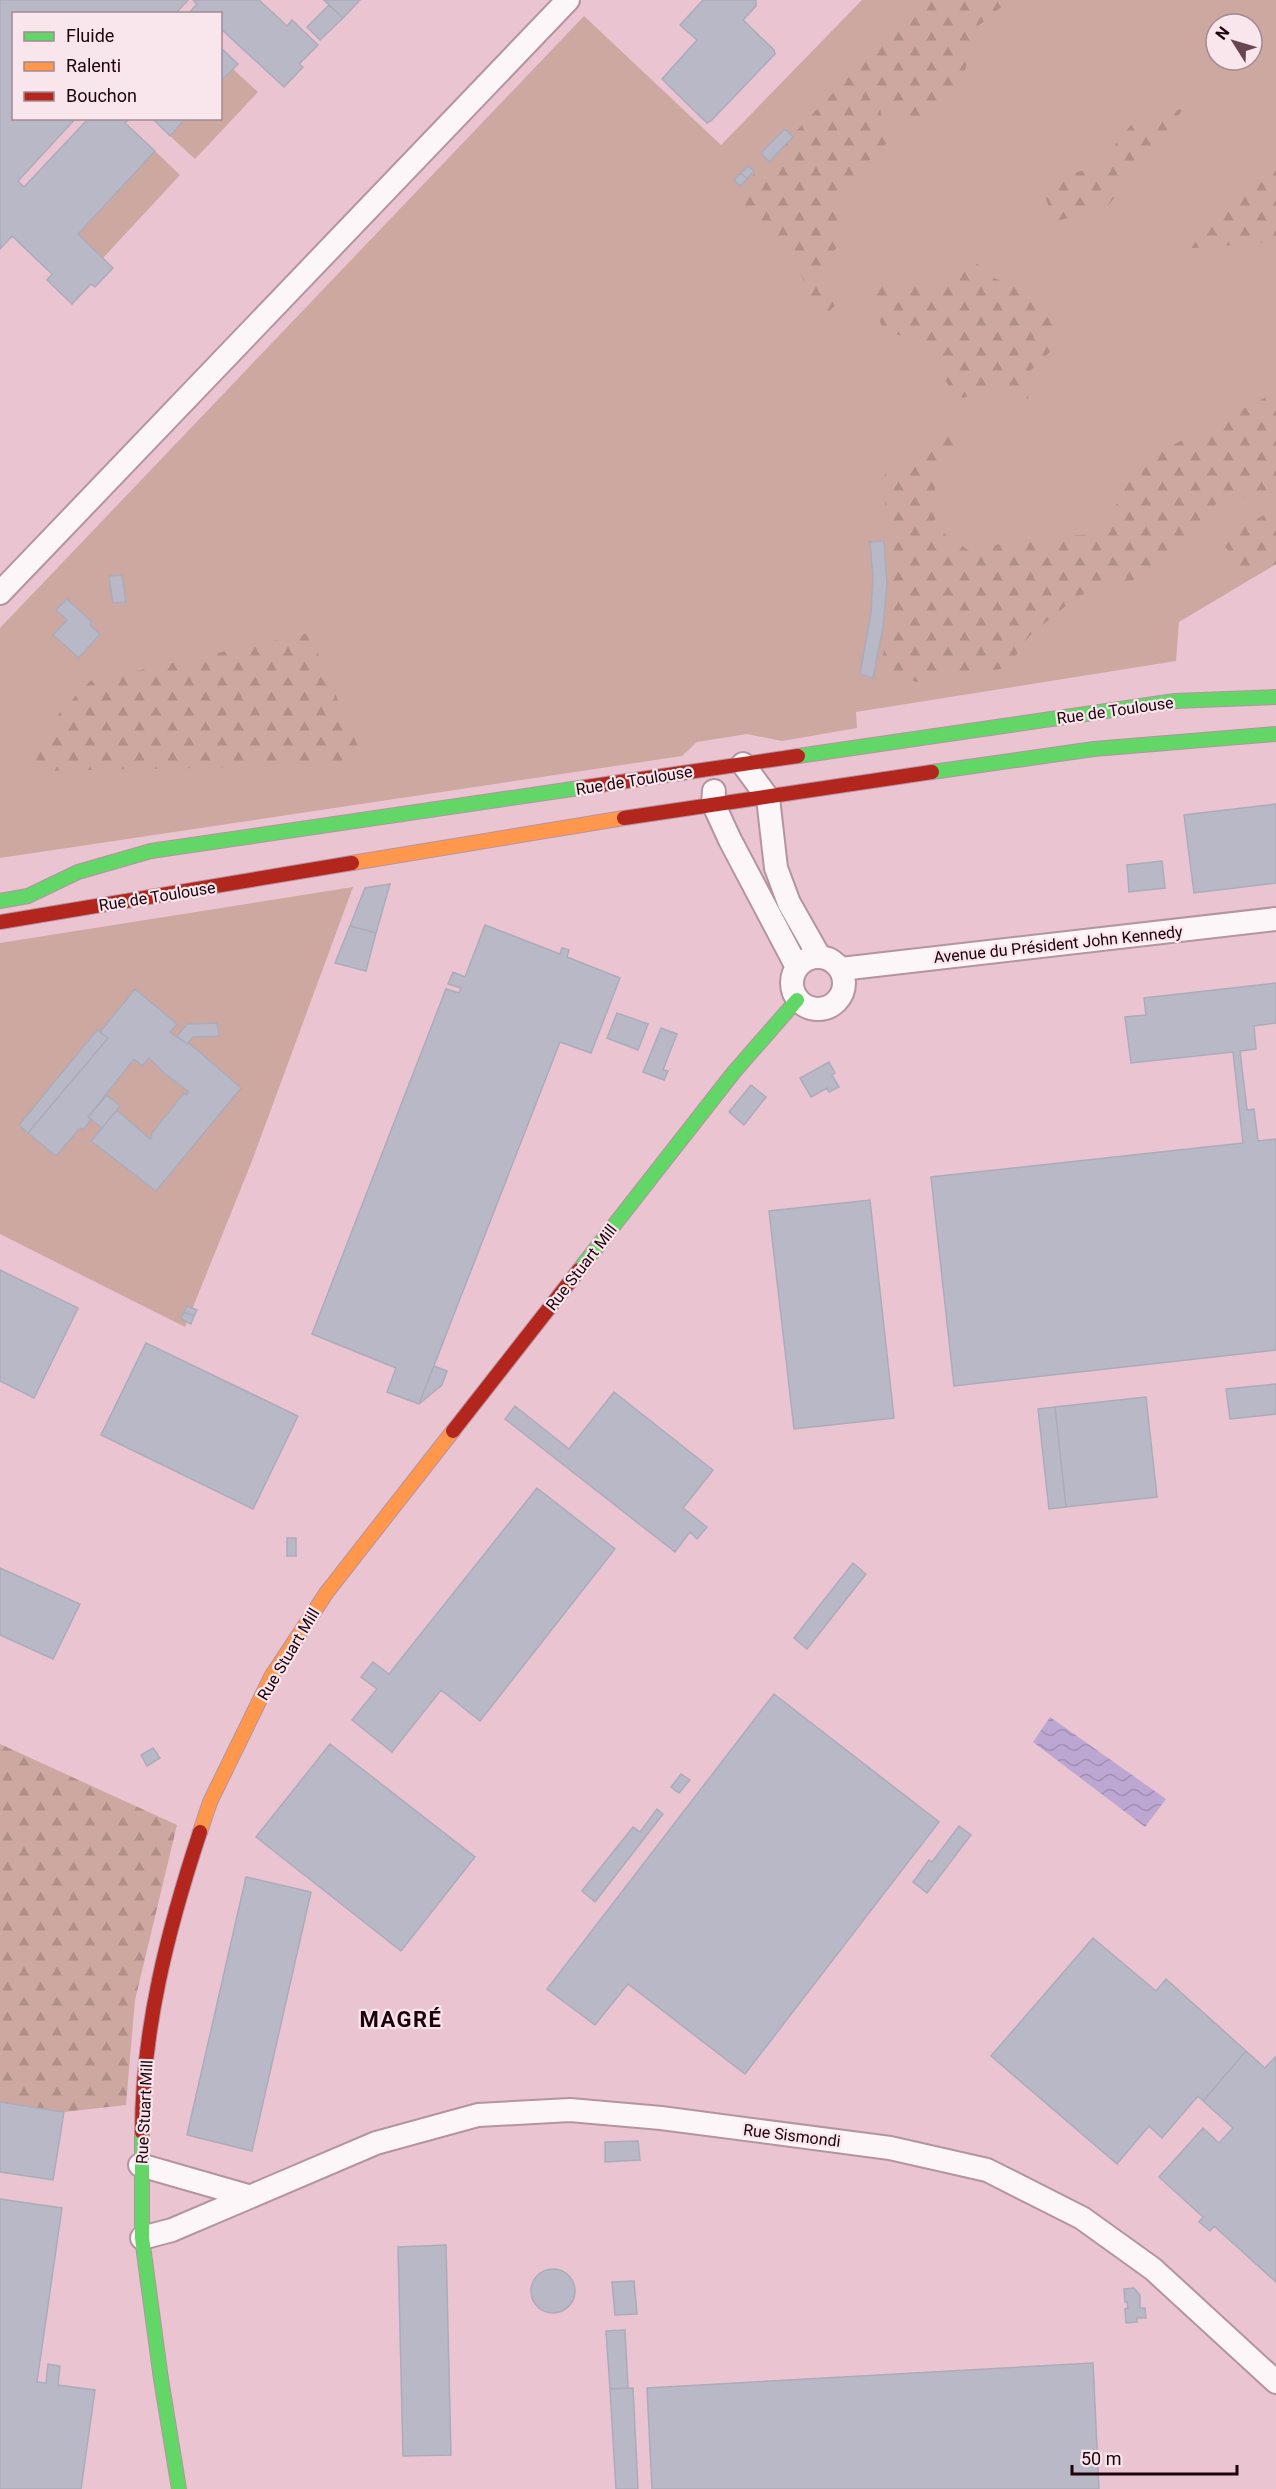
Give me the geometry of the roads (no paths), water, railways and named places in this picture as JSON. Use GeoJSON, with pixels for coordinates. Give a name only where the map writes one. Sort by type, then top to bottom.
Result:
{"type":"FeatureCollection","features":[{"type":"Feature","properties":{"kind":"main road","name":"Rue de Toulouse"},"geometry":{"type":"LineString","coordinates":[[0,901],[28,896],[78,872],[151,851],[1175,701],[1276,697]]}},
{"type":"Feature","properties":{"kind":"main road","name":"Rue de Toulouse"},"geometry":{"type":"LineString","coordinates":[[0,922],[713,803],[768,798],[1066,752],[1177,739],[1276,734]]}},
{"type":"Feature","properties":{"kind":"main road"},"geometry":{"type":"LineString","coordinates":[[34,876],[78,872]]}},
{"type":"Feature","properties":{"kind":"main road","name":"Rue Stuart Mill"},"geometry":{"type":"LineString","coordinates":[[178,2489],[142,2238],[140,2165],[151,2019],[176,1904],[210,1802],[271,1677],[327,1592],[739,1066],[797,1000]]}},
{"type":"Feature","properties":{"kind":"street"},"geometry":{"type":"LineString","coordinates":[[0,593],[568,0]]}},
{"type":"Feature","properties":{"kind":"street"},"geometry":{"type":"LineString","coordinates":[[742,764],[768,798],[776,868],[789,903],[819,957]]}},
{"type":"Feature","properties":{"kind":"street"},"geometry":{"type":"LineString","coordinates":[[716,768],[713,803],[797,967]]}},
{"type":"Feature","properties":{"kind":"street","name":"Avenue du Président John Kennedy"},"geometry":{"type":"LineString","coordinates":[[841,969],[1276,919]]}},
{"type":"Feature","properties":{"kind":"street"},"geometry":{"type":"LineString","coordinates":[[811,957],[819,957],[828,958],[841,969],[844,986],[842,994],[830,1007],[813,1009],[797,1000],[791,984],[792,975],[797,967],[811,957]]}},
{"type":"Feature","properties":{"kind":"street","name":"Rue Sismondi"},"geometry":{"type":"LineString","coordinates":[[142,2238],[172,2230],[376,2143],[478,2115],[570,2110],[645,2117],[890,2148],[987,2170],[1082,2218],[1153,2269],[1276,2382]]}},
{"type":"Feature","properties":{"kind":"street"},"geometry":{"type":"LineString","coordinates":[[140,2165],[248,2196]]}},
{"type":"Feature","properties":{"kind":"water"},"geometry":{"type":"Polygon","coordinates":[[[1050,1717],[1166,1799],[1145,1827],[1033,1742],[1050,1717]]]}},
{"type":"Feature","properties":{"kind":"district","name":"MAGRÉ"},"geometry":{"type":"Point","coordinates":[401,2019]}}]}
